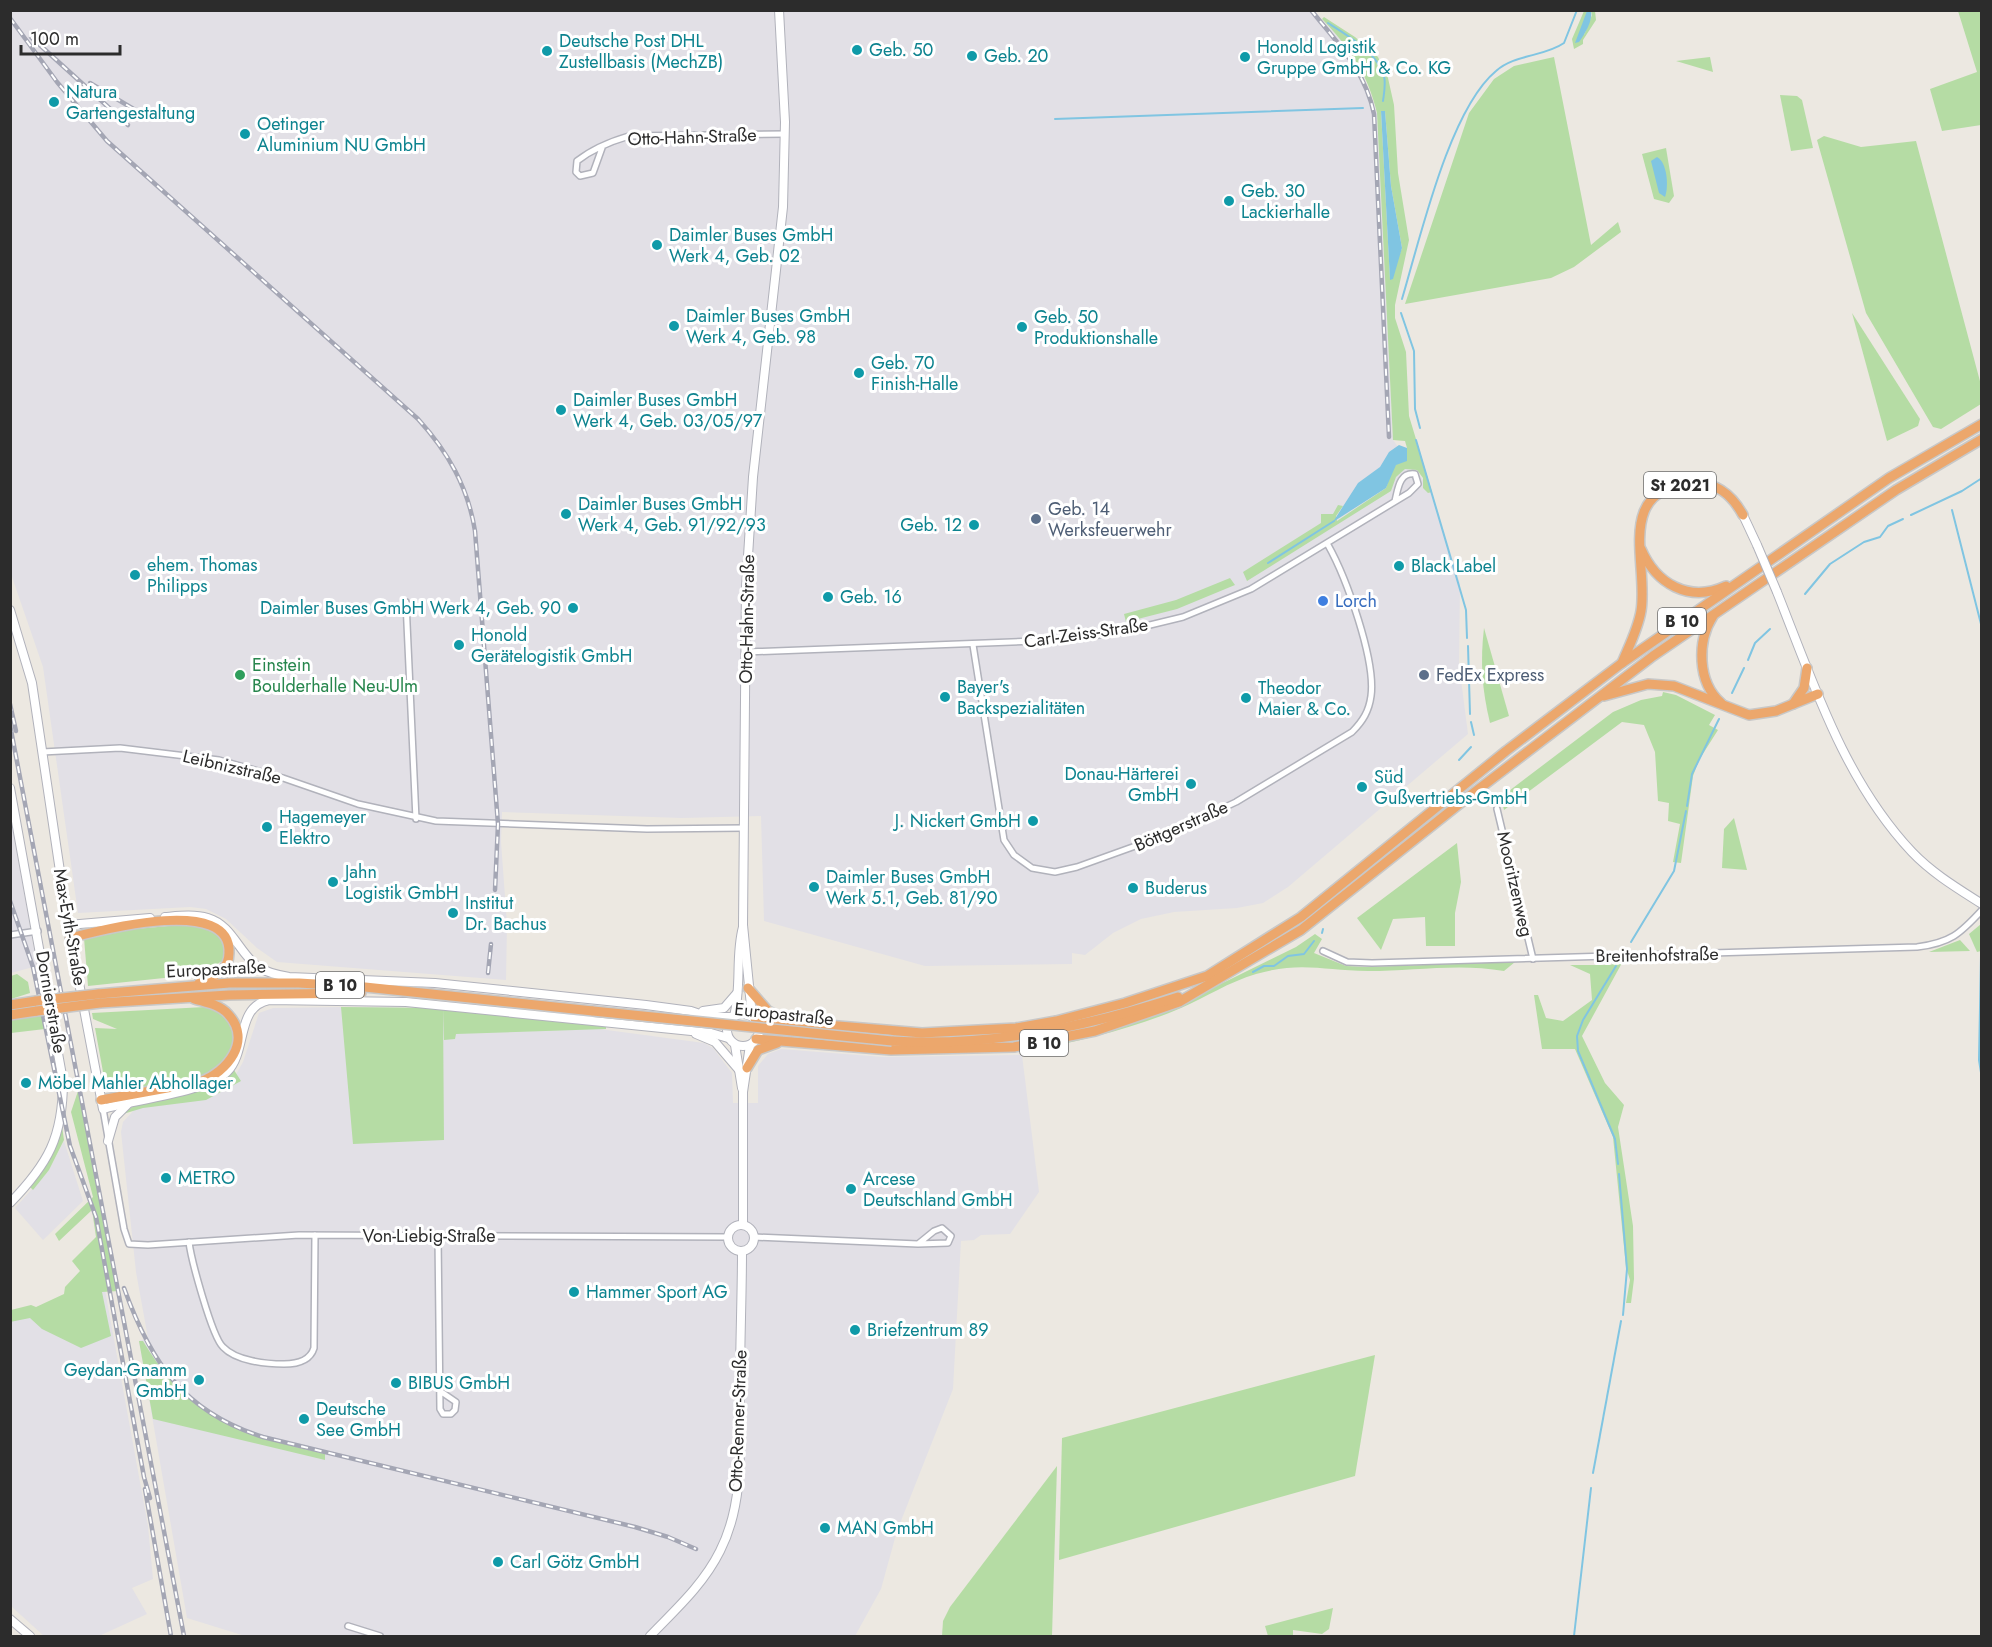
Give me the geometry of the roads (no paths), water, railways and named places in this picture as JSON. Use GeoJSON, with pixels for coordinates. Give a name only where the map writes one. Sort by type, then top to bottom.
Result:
{"type":"FeatureCollection","features":[{"type":"Feature","properties":{"kind":"highway","name":"B 10"},"geometry":{"type":"LineString","coordinates":[[753,1042],[912,1051],[1014,1047],[1049,1042],[1139,1018],[1179,1002],[1301,917],[1506,751],[1622,663],[1889,478],[1982,424]]}},
{"type":"Feature","properties":{"kind":"highway","name":"B 10"},"geometry":{"type":"LineString","coordinates":[[1209,980],[1263,955],[1331,909],[1463,801],[1596,698],[1716,612],[1896,490],[1982,439]]}},
{"type":"Feature","properties":{"kind":"highway","name":"St 2021"},"geometry":{"type":"LineString","coordinates":[[1638,541],[1641,519],[1648,504],[1660,494],[1675,487],[1702,483],[1714,486],[1736,502],[1743,515]]}},
{"type":"Feature","properties":{"kind":"highway"},"geometry":{"type":"LineString","coordinates":[[1638,541],[1655,573],[1671,587],[1703,593],[1742,579]]}},
{"type":"Feature","properties":{"kind":"highway"},"geometry":{"type":"LineString","coordinates":[[1622,663],[1641,612],[1642,593],[1638,541]]}},
{"type":"Feature","properties":{"kind":"highway"},"geometry":{"type":"LineString","coordinates":[[1716,612],[1703,638],[1701,657],[1706,681],[1717,699],[1727,708]]}},
{"type":"Feature","properties":{"kind":"highway"},"geometry":{"type":"LineString","coordinates":[[1793,704],[1804,688],[1807,668]]}},
{"type":"Feature","properties":{"kind":"highway"},"geometry":{"type":"LineString","coordinates":[[1596,698],[1648,684],[1674,686],[1695,692],[1727,708],[1749,715],[1763,714],[1818,694]]}},
{"type":"Feature","properties":{"kind":"highway"},"geometry":{"type":"LineString","coordinates":[[70,938],[119,925],[177,921],[206,922],[221,930],[228,939],[229,956],[223,970],[195,986]]}},
{"type":"Feature","properties":{"kind":"highway","name":"B 10"},"geometry":{"type":"LineString","coordinates":[[256,982],[310,978]]}},
{"type":"Feature","properties":{"kind":"highway"},"geometry":{"type":"LineString","coordinates":[[753,1017],[795,1023],[922,1033],[1016,1028],[1102,1009],[1209,980]]}},
{"type":"Feature","properties":{"kind":"highway","name":"Europastraße"},"geometry":{"type":"LineString","coordinates":[[10,1005],[37,1006],[195,986],[256,982],[365,987],[892,1041],[944,1042],[1027,1035],[1091,1023],[1141,1009],[1209,980]]}},
{"type":"Feature","properties":{"kind":"highway"},"geometry":{"type":"LineString","coordinates":[[743,989],[768,1011],[795,1023]]}},
{"type":"Feature","properties":{"kind":"highway","name":"Europastraße"},"geometry":{"type":"LineString","coordinates":[[99,998],[324,992],[423,994]]}},
{"type":"Feature","properties":{"kind":"highway"},"geometry":{"type":"LineString","coordinates":[[247,995],[307,999]]}},
{"type":"Feature","properties":{"kind":"highway"},"geometry":{"type":"LineString","coordinates":[[102,1104],[200,1082],[213,1077],[234,1057],[238,1041],[234,1021],[220,1007],[186,997]]}},
{"type":"Feature","properties":{"kind":"highway","name":"Europastraße"},"geometry":{"type":"LineString","coordinates":[[10,1015],[37,1006]]}},
{"type":"Feature","properties":{"kind":"highway","name":"B 10"},"geometry":{"type":"LineString","coordinates":[[743,1069],[754,1053],[765,1046],[798,1043]]}},
{"type":"Feature","properties":{"kind":"street","name":"Otto-Hahn-Straße"},"geometry":{"type":"LineString","coordinates":[[733,1017],[743,989],[747,944],[743,925],[746,652],[751,511],[777,270],[785,134],[779,10]]}},
{"type":"Feature","properties":{"kind":"street","name":"Otto-Hahn-Straße"},"geometry":{"type":"LineString","coordinates":[[602,148],[592,173],[580,176],[576,172],[577,161],[619,139],[641,135],[785,134]]}},
{"type":"Feature","properties":{"kind":"street","name":"Carl-Zeiss-Straße"},"geometry":{"type":"LineString","coordinates":[[746,652],[973,645],[1121,632],[1184,617],[1251,589],[1328,544],[1395,501],[1416,487],[1418,481],[1415,474],[1403,477],[1395,501]]}},
{"type":"Feature","properties":{"kind":"street","name":"St 2021"},"geometry":{"type":"LineString","coordinates":[[1743,515],[1844,754],[1874,802],[1911,851],[1949,883],[1982,904]]}},
{"type":"Feature","properties":{"kind":"street","name":"Böttgerstraße"},"geometry":{"type":"LineString","coordinates":[[973,645],[1004,840],[1014,855],[1026,865],[1046,871],[1066,871],[1166,836],[1236,802],[1353,732],[1362,722],[1371,694],[1370,669],[1348,584],[1328,544]]}},
{"type":"Feature","properties":{"kind":"street"},"geometry":{"type":"LineString","coordinates":[[406,602],[416,819]]}},
{"type":"Feature","properties":{"kind":"street","name":"Max-Eyth-Straße"},"geometry":{"type":"LineString","coordinates":[[10,610],[27,658],[70,938],[124,1229],[129,1244]]}},
{"type":"Feature","properties":{"kind":"street","name":"Leibnizstraße"},"geometry":{"type":"LineString","coordinates":[[42,752],[120,748],[219,760],[282,778],[358,804],[416,819],[477,824],[744,828]]}},
{"type":"Feature","properties":{"kind":"street","name":"Dornierstraße"},"geometry":{"type":"LineString","coordinates":[[10,788],[62,1068],[62,1113],[58,1135],[49,1156],[10,1203]]}},
{"type":"Feature","properties":{"kind":"street","name":"Mooritzenweg"},"geometry":{"type":"LineString","coordinates":[[1497,809],[1533,958]]}},
{"type":"Feature","properties":{"kind":"street","name":"Breitenhofstraße"},"geometry":{"type":"LineString","coordinates":[[1323,951],[1335,958],[1359,963],[1917,947],[1933,945],[1961,933],[1982,910]]}},
{"type":"Feature","properties":{"kind":"street","name":"Europastraße"},"geometry":{"type":"LineString","coordinates":[[68,925],[177,916],[208,918],[224,927],[258,967],[269,973],[310,978],[435,983],[692,1011],[709,1017],[733,1017]]}},
{"type":"Feature","properties":{"kind":"street"},"geometry":{"type":"LineString","coordinates":[[10,935],[38,931]]}},
{"type":"Feature","properties":{"kind":"street","name":"Otto-Hahn-Straße"},"geometry":{"type":"LineString","coordinates":[[743,989],[753,1017]]}},
{"type":"Feature","properties":{"kind":"street"},"geometry":{"type":"LineString","coordinates":[[692,1011],[719,1011],[743,989]]}},
{"type":"Feature","properties":{"kind":"street","name":"Europastraße"},"geometry":{"type":"LineString","coordinates":[[131,1101],[215,1082],[237,1059],[246,1019],[255,1006],[269,1000],[406,1002],[719,1034],[728,1038]]}},
{"type":"Feature","properties":{"kind":"street"},"geometry":{"type":"LineString","coordinates":[[743,1069],[759,1029],[753,1017],[744,1013],[733,1017],[726,1027],[728,1038],[735,1045],[743,1069],[743,1225]]}},
{"type":"Feature","properties":{"kind":"street"},"geometry":{"type":"LineString","coordinates":[[690,1031],[715,1042],[743,1069]]}},
{"type":"Feature","properties":{"kind":"street"},"geometry":{"type":"LineString","coordinates":[[735,1045],[753,1042]]}},
{"type":"Feature","properties":{"kind":"street"},"geometry":{"type":"LineString","coordinates":[[102,1104],[131,1101]]}},
{"type":"Feature","properties":{"kind":"street"},"geometry":{"type":"LineString","coordinates":[[108,1141],[114,1117],[131,1101]]}},
{"type":"Feature","properties":{"kind":"street"},"geometry":{"type":"LineString","coordinates":[[743,1225],[751,1229],[754,1237],[751,1246],[742,1251],[734,1248],[729,1237],[732,1229],[743,1225]]}},
{"type":"Feature","properties":{"kind":"street"},"geometry":{"type":"LineString","coordinates":[[754,1237],[918,1244],[948,1243],[951,1236],[945,1229],[939,1228],[918,1244]]}},
{"type":"Feature","properties":{"kind":"street"},"geometry":{"type":"LineString","coordinates":[[189,1242],[213,1328],[221,1346],[229,1352],[253,1360],[286,1364],[304,1360],[314,1348],[315,1235]]}},
{"type":"Feature","properties":{"kind":"street","name":"Von-Liebig-Straße"},"geometry":{"type":"LineString","coordinates":[[129,1244],[315,1235],[729,1237]]}},
{"type":"Feature","properties":{"kind":"street"},"geometry":{"type":"LineString","coordinates":[[438,1237],[440,1391]]}},
{"type":"Feature","properties":{"kind":"street","name":"Otto-Renner-Straße"},"geometry":{"type":"LineString","coordinates":[[650,1636],[693,1592],[708,1572],[720,1551],[732,1519],[739,1478],[742,1251]]}},
{"type":"Feature","properties":{"kind":"street"},"geometry":{"type":"LineString","coordinates":[[10,1619],[30,1636]]}},
{"type":"Feature","properties":{"kind":"street"},"geometry":{"type":"LineString","coordinates":[[348,1626],[380,1636]]}},
{"type":"Feature","properties":{"kind":"water"},"geometry":{"type":"Polygon","coordinates":[[[1587,11],[1591,11],[1590,23],[1579,42],[1575,43],[1587,11]]]}},
{"type":"Feature","properties":{"kind":"water"},"geometry":{"type":"Polygon","coordinates":[[[1381,111],[1385,111],[1391,186],[1402,248],[1393,279],[1390,280],[1381,111]]]}},
{"type":"Feature","properties":{"kind":"water"},"geometry":{"type":"Polygon","coordinates":[[[1657,157],[1663,164],[1666,175],[1665,197],[1659,193],[1651,161],[1657,157]]]}},
{"type":"Feature","properties":{"kind":"water"},"geometry":{"type":"Polygon","coordinates":[[[1399,445],[1407,448],[1407,461],[1396,465],[1386,488],[1333,522],[1358,483],[1380,467],[1389,452],[1399,445]]]}},
{"type":"Feature","properties":{"kind":"waterway"},"geometry":{"type":"LineString","coordinates":[[1402,299],[1427,211],[1450,144],[1479,90],[1504,65],[1548,51],[1564,43],[1577,10]]}},
{"type":"Feature","properties":{"kind":"waterway"},"geometry":{"type":"LineString","coordinates":[[1328,23],[1361,45],[1381,68],[1385,79],[1383,101]]}},
{"type":"Feature","properties":{"kind":"waterway"},"geometry":{"type":"LineString","coordinates":[[1055,119],[1363,108]]}},
{"type":"Feature","properties":{"kind":"waterway"},"geometry":{"type":"LineString","coordinates":[[1401,313],[1414,351],[1415,409],[1420,428]]}},
{"type":"Feature","properties":{"kind":"waterway"},"geometry":{"type":"LineString","coordinates":[[1416,440],[1466,610],[1467,638]]}},
{"type":"Feature","properties":{"kind":"waterway"},"geometry":{"type":"LineString","coordinates":[[1911,515],[1962,491],[1982,478]]}},
{"type":"Feature","properties":{"kind":"waterway"},"geometry":{"type":"LineString","coordinates":[[1952,510],[1982,628]]}},
{"type":"Feature","properties":{"kind":"waterway"},"geometry":{"type":"LineString","coordinates":[[1805,594],[1830,564],[1864,542],[1880,537],[1888,526],[1903,519]]}},
{"type":"Feature","properties":{"kind":"waterway"},"geometry":{"type":"LineString","coordinates":[[1268,563],[1334,521]]}},
{"type":"Feature","properties":{"kind":"waterway"},"geometry":{"type":"LineString","coordinates":[[1748,660],[1755,643],[1770,629]]}},
{"type":"Feature","properties":{"kind":"waterway"},"geometry":{"type":"LineString","coordinates":[[1468,646],[1470,714]]}},
{"type":"Feature","properties":{"kind":"waterway"},"geometry":{"type":"LineString","coordinates":[[1732,693],[1744,668]]}},
{"type":"Feature","properties":{"kind":"waterway"},"geometry":{"type":"LineString","coordinates":[[1687,806],[1692,774],[1719,719]]}},
{"type":"Feature","properties":{"kind":"waterway"},"geometry":{"type":"LineString","coordinates":[[1471,722],[1474,735]]}},
{"type":"Feature","properties":{"kind":"waterway"},"geometry":{"type":"LineString","coordinates":[[1459,760],[1471,747]]}},
{"type":"Feature","properties":{"kind":"waterway"},"geometry":{"type":"LineString","coordinates":[[1631,942],[1674,871],[1686,811]]}},
{"type":"Feature","properties":{"kind":"waterway"},"geometry":{"type":"LineString","coordinates":[[1322,933],[1323,929]]}},
{"type":"Feature","properties":{"kind":"waterway"},"geometry":{"type":"LineString","coordinates":[[1253,972],[1264,966],[1274,966],[1288,956],[1304,954],[1314,941]]}},
{"type":"Feature","properties":{"kind":"waterway"},"geometry":{"type":"LineString","coordinates":[[1981,955],[1979,1060],[1982,1079]]}},
{"type":"Feature","properties":{"kind":"waterway"},"geometry":{"type":"LineString","coordinates":[[1616,966],[1583,1020],[1577,1036],[1578,1051],[1615,1139],[1618,1164]]}},
{"type":"Feature","properties":{"kind":"waterway"},"geometry":{"type":"LineString","coordinates":[[1619,1174],[1627,1269],[1623,1315]]}},
{"type":"Feature","properties":{"kind":"waterway"},"geometry":{"type":"LineString","coordinates":[[1593,1473],[1621,1321]]}},
{"type":"Feature","properties":{"kind":"waterway"},"geometry":{"type":"LineString","coordinates":[[1574,1636],[1591,1488]]}},
{"type":"Feature","properties":{"kind":"railway"},"geometry":{"type":"LineString","coordinates":[[1311,10],[1357,71],[1370,98],[1374,114],[1389,437]]}},
{"type":"Feature","properties":{"kind":"railway"},"geometry":{"type":"LineString","coordinates":[[10,18],[57,82],[107,141],[418,419],[439,444],[455,471],[462,485],[475,531],[498,824],[495,890]]}},
{"type":"Feature","properties":{"kind":"railway"},"geometry":{"type":"LineString","coordinates":[[31,37],[128,125]]}},
{"type":"Feature","properties":{"kind":"railway"},"geometry":{"type":"LineString","coordinates":[[90,83],[142,114]]}},
{"type":"Feature","properties":{"kind":"railway"},"geometry":{"type":"LineString","coordinates":[[10,704],[16,731]]}},
{"type":"Feature","properties":{"kind":"railway"},"geometry":{"type":"LineString","coordinates":[[10,725],[184,1636]]}},
{"type":"Feature","properties":{"kind":"railway"},"geometry":{"type":"LineString","coordinates":[[10,901],[33,967],[70,1146],[96,1217],[144,1477],[150,1498]]}},
{"type":"Feature","properties":{"kind":"railway"},"geometry":{"type":"LineString","coordinates":[[488,973],[491,944]]}},
{"type":"Feature","properties":{"kind":"railway"},"geometry":{"type":"LineString","coordinates":[[124,1288],[146,1339],[159,1362],[174,1381],[191,1399],[212,1414],[235,1426],[263,1437],[635,1527],[696,1549]]}},
{"type":"Feature","properties":{"kind":"railway"},"geometry":{"type":"LineString","coordinates":[[145,1489],[171,1636]]}},
{"type":"Feature","properties":{"kind":"place","name":"Geb. 50"},"geometry":{"type":"Point","coordinates":[857,50]}},
{"type":"Feature","properties":{"kind":"place","name":"Deutsche Post DHL Zustellbasis (MechZB)"},"geometry":{"type":"Point","coordinates":[547,51]}},
{"type":"Feature","properties":{"kind":"place","name":"Geb. 20"},"geometry":{"type":"Point","coordinates":[972,56]}},
{"type":"Feature","properties":{"kind":"place","name":"Honold Logistik Gruppe GmbH & Co. KG"},"geometry":{"type":"Point","coordinates":[1245,57]}},
{"type":"Feature","properties":{"kind":"place","name":"Natura Gartengestaltung"},"geometry":{"type":"Point","coordinates":[54,102]}},
{"type":"Feature","properties":{"kind":"place","name":"Oetinger Aluminium NU GmbH"},"geometry":{"type":"Point","coordinates":[245,134]}},
{"type":"Feature","properties":{"kind":"place","name":"Geb. 30 Lackierhalle"},"geometry":{"type":"Point","coordinates":[1229,201]}},
{"type":"Feature","properties":{"kind":"place","name":"Daimler Buses GmbH Werk 4, Geb. 02"},"geometry":{"type":"Point","coordinates":[657,245]}},
{"type":"Feature","properties":{"kind":"place","name":"Daimler Buses GmbH Werk 4, Geb. 98"},"geometry":{"type":"Point","coordinates":[674,326]}},
{"type":"Feature","properties":{"kind":"place","name":"Geb. 50 Produktionshalle"},"geometry":{"type":"Point","coordinates":[1022,327]}},
{"type":"Feature","properties":{"kind":"place","name":"Geb. 70 Finish-Halle"},"geometry":{"type":"Point","coordinates":[859,373]}},
{"type":"Feature","properties":{"kind":"place","name":"Daimler Buses GmbH Werk 4, Geb. 03/05/97"},"geometry":{"type":"Point","coordinates":[561,410]}},
{"type":"Feature","properties":{"kind":"place","name":"Daimler Buses GmbH Werk 4, Geb. 91/92/93"},"geometry":{"type":"Point","coordinates":[566,514]}},
{"type":"Feature","properties":{"kind":"place","name":"Geb. 14 Werksfeuerwehr"},"geometry":{"type":"Point","coordinates":[1036,519]}},
{"type":"Feature","properties":{"kind":"place","name":"Geb. 12"},"geometry":{"type":"Point","coordinates":[974,525]}},
{"type":"Feature","properties":{"kind":"place","name":"Black Label"},"geometry":{"type":"Point","coordinates":[1399,566]}},
{"type":"Feature","properties":{"kind":"place","name":"ehem. Thomas Philipps"},"geometry":{"type":"Point","coordinates":[135,575]}},
{"type":"Feature","properties":{"kind":"place","name":"Geb. 16"},"geometry":{"type":"Point","coordinates":[828,597]}},
{"type":"Feature","properties":{"kind":"place","name":"Lorch"},"geometry":{"type":"Point","coordinates":[1323,601]}},
{"type":"Feature","properties":{"kind":"place","name":"Daimler Buses GmbH Werk 4, Geb. 90"},"geometry":{"type":"Point","coordinates":[573,608]}},
{"type":"Feature","properties":{"kind":"place","name":"Honold Gerätelogistik GmbH"},"geometry":{"type":"Point","coordinates":[459,645]}},
{"type":"Feature","properties":{"kind":"place","name":"Einstein Boulderhalle Neu-Ulm"},"geometry":{"type":"Point","coordinates":[240,675]}},
{"type":"Feature","properties":{"kind":"place","name":"FedEx Express"},"geometry":{"type":"Point","coordinates":[1424,675]}},
{"type":"Feature","properties":{"kind":"place","name":"Bayer's Backspezialitäten"},"geometry":{"type":"Point","coordinates":[945,697]}},
{"type":"Feature","properties":{"kind":"place","name":"Theodor Maier & Co."},"geometry":{"type":"Point","coordinates":[1246,698]}},
{"type":"Feature","properties":{"kind":"place","name":"Donau-Härterei GmbH"},"geometry":{"type":"Point","coordinates":[1191,784]}},
{"type":"Feature","properties":{"kind":"place","name":"Süd Gußvertriebs-GmbH"},"geometry":{"type":"Point","coordinates":[1362,787]}},
{"type":"Feature","properties":{"kind":"place","name":"J. Nickert GmbH"},"geometry":{"type":"Point","coordinates":[1033,821]}},
{"type":"Feature","properties":{"kind":"place","name":"Hagemeyer Elektro"},"geometry":{"type":"Point","coordinates":[267,827]}},
{"type":"Feature","properties":{"kind":"place","name":"Jahn Logistik GmbH"},"geometry":{"type":"Point","coordinates":[333,882]}},
{"type":"Feature","properties":{"kind":"place","name":"Daimler Buses GmbH Werk 5.1, Geb. 81/90"},"geometry":{"type":"Point","coordinates":[814,887]}},
{"type":"Feature","properties":{"kind":"place","name":"Buderus"},"geometry":{"type":"Point","coordinates":[1133,888]}},
{"type":"Feature","properties":{"kind":"place","name":"Institut Dr. Bachus"},"geometry":{"type":"Point","coordinates":[453,913]}},
{"type":"Feature","properties":{"kind":"place","name":"Möbel Mahler Abhollager"},"geometry":{"type":"Point","coordinates":[26,1083]}},
{"type":"Feature","properties":{"kind":"place","name":"METRO"},"geometry":{"type":"Point","coordinates":[166,1178]}},
{"type":"Feature","properties":{"kind":"place","name":"Arcese Deutschland GmbH"},"geometry":{"type":"Point","coordinates":[851,1189]}},
{"type":"Feature","properties":{"kind":"place","name":"Hammer Sport AG"},"geometry":{"type":"Point","coordinates":[574,1292]}},
{"type":"Feature","properties":{"kind":"place","name":"Briefzentrum 89"},"geometry":{"type":"Point","coordinates":[855,1330]}},
{"type":"Feature","properties":{"kind":"place","name":"Geydan-Gnamm GmbH"},"geometry":{"type":"Point","coordinates":[199,1380]}},
{"type":"Feature","properties":{"kind":"place","name":"BIBUS GmbH"},"geometry":{"type":"Point","coordinates":[396,1383]}},
{"type":"Feature","properties":{"kind":"place","name":"Deutsche See GmbH"},"geometry":{"type":"Point","coordinates":[304,1419]}},
{"type":"Feature","properties":{"kind":"place","name":"MAN GmbH"},"geometry":{"type":"Point","coordinates":[825,1528]}},
{"type":"Feature","properties":{"kind":"place","name":"Carl Götz GmbH"},"geometry":{"type":"Point","coordinates":[498,1562]}}]}
